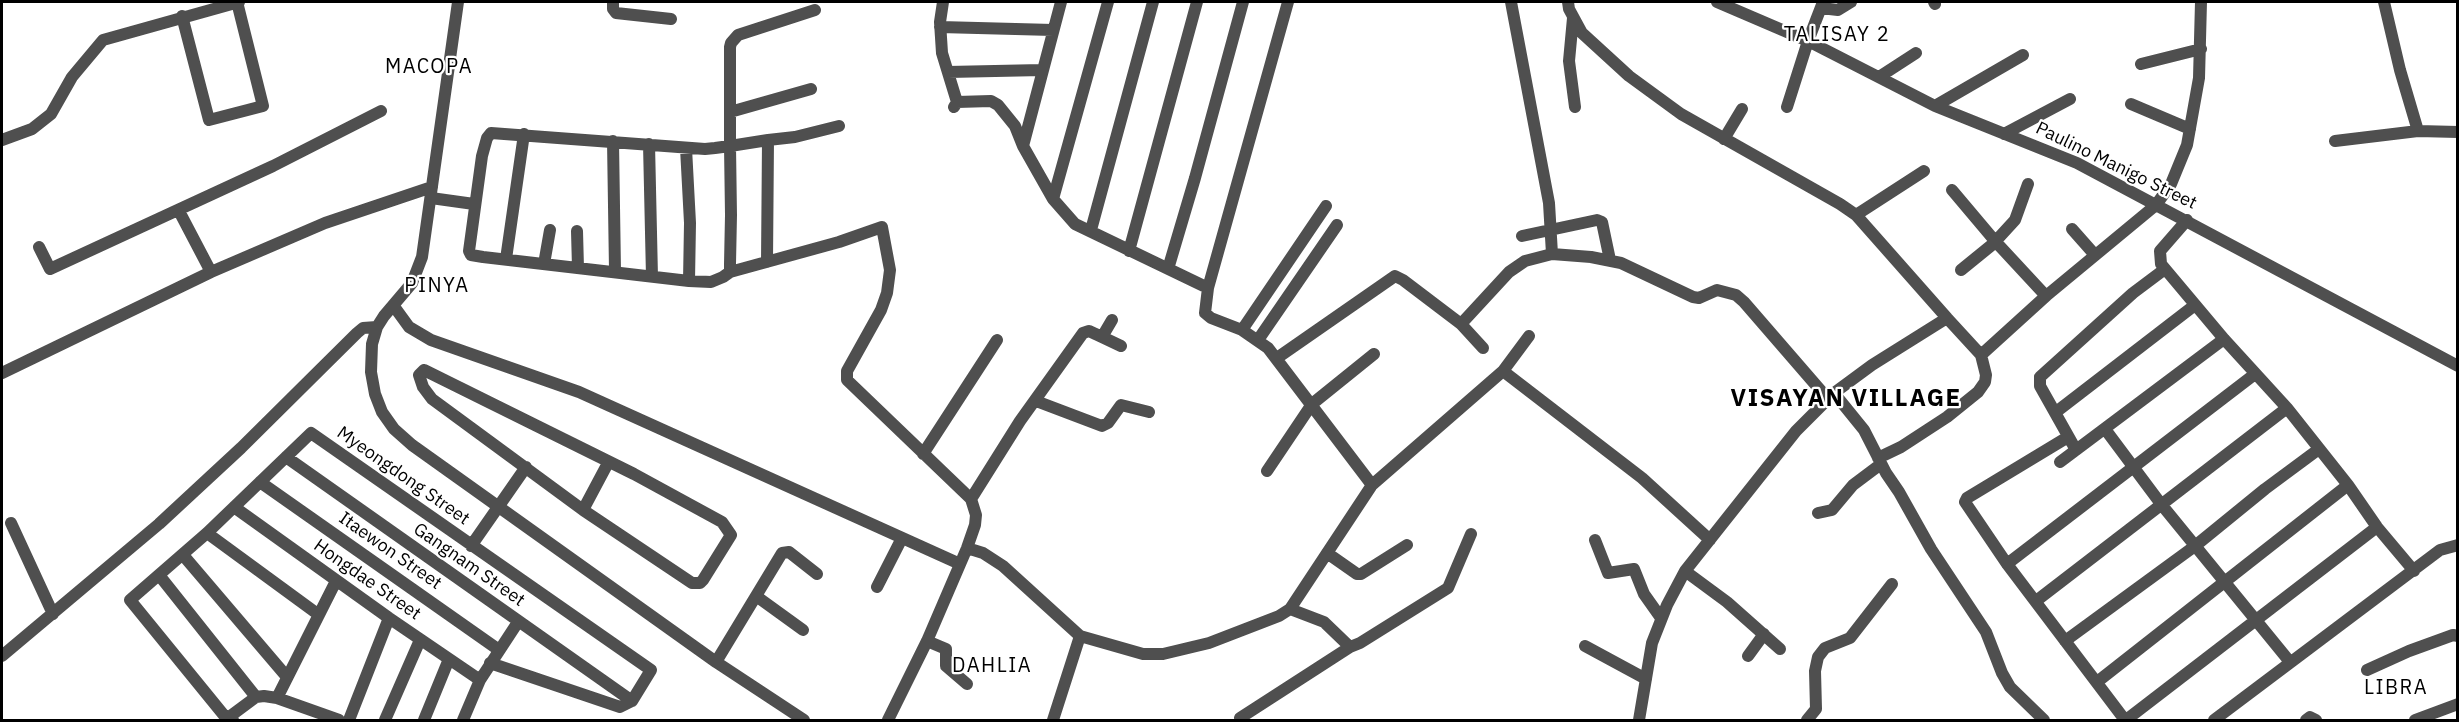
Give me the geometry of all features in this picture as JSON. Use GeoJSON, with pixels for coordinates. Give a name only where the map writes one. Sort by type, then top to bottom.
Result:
{"type":"FeatureCollection","features":[{"type":"Feature","properties":{"kind":"street"},"geometry":{"type":"LineString","coordinates":[[2,140],[32,129],[51,114],[72,76],[103,40],[182,16],[238,2],[263,106],[209,120],[182,16]]}},
{"type":"Feature","properties":{"kind":"street"},"geometry":{"type":"LineString","coordinates":[[458,2],[432,192],[418,272],[405,293],[377,327],[372,344],[371,372],[375,394],[382,412],[394,429],[412,445],[716,662],[804,720]]}},
{"type":"Feature","properties":{"kind":"street"},"geometry":{"type":"LineString","coordinates":[[614,2],[613,9],[616,13],[671,19]]}},
{"type":"Feature","properties":{"kind":"street"},"geometry":{"type":"LineString","coordinates":[[944,2],[940,27],[942,53],[956,105],[991,101],[998,105],[1015,126],[1023,146],[1053,199],[1075,224],[1208,288]]}},
{"type":"Feature","properties":{"kind":"street"},"geometry":{"type":"LineString","coordinates":[[1023,146],[1061,2]]}},
{"type":"Feature","properties":{"kind":"street"},"geometry":{"type":"LineString","coordinates":[[1053,199],[1108,2]]}},
{"type":"Feature","properties":{"kind":"street"},"geometry":{"type":"LineString","coordinates":[[1091,230],[1153,2]]}},
{"type":"Feature","properties":{"kind":"street"},"geometry":{"type":"LineString","coordinates":[[1129,251],[1197,2]]}},
{"type":"Feature","properties":{"kind":"street"},"geometry":{"type":"LineString","coordinates":[[1168,269],[1196,178],[1243,2]]}},
{"type":"Feature","properties":{"kind":"street"},"geometry":{"type":"LineString","coordinates":[[1288,2],[1208,288],[1206,315],[1242,330],[1277,358],[1372,485]]}},
{"type":"Feature","properties":{"kind":"street"},"geometry":{"type":"LineString","coordinates":[[1510,2],[1552,229],[1552,254]]}},
{"type":"Feature","properties":{"kind":"street"},"geometry":{"type":"LineString","coordinates":[[1568,2],[1573,18],[1582,33],[1629,76],[1681,114],[1856,215],[1981,355],[1986,375],[1985,382],[1978,393],[1947,417],[1880,461],[1853,485],[1832,510],[1818,513]]}},
{"type":"Feature","properties":{"kind":"street","name":"Paulino Manigo Street"},"geometry":{"type":"LineString","coordinates":[[1717,2],[1808,41],[1935,106],[2077,163],[2457,366]]}},
{"type":"Feature","properties":{"kind":"street"},"geometry":{"type":"LineString","coordinates":[[1787,107],[1822,5],[1838,10],[1851,2]]}},
{"type":"Feature","properties":{"kind":"street"},"geometry":{"type":"LineString","coordinates":[[1981,355],[2046,296],[2156,205],[2171,184],[2182,162],[2199,78],[2201,2]]}},
{"type":"Feature","properties":{"kind":"street"},"geometry":{"type":"LineString","coordinates":[[2384,2],[2400,70],[2418,131]]}},
{"type":"Feature","properties":{"kind":"street"},"geometry":{"type":"LineString","coordinates":[[730,272],[730,47],[733,39],[738,35],[815,10]]}},
{"type":"Feature","properties":{"kind":"street"},"geometry":{"type":"LineString","coordinates":[[1573,18],[1569,61],[1575,107]]}},
{"type":"Feature","properties":{"kind":"street"},"geometry":{"type":"LineString","coordinates":[[940,27],[1053,30]]}},
{"type":"Feature","properties":{"kind":"street"},"geometry":{"type":"LineString","coordinates":[[2141,64],[2200,49]]}},
{"type":"Feature","properties":{"kind":"street"},"geometry":{"type":"LineString","coordinates":[[1879,77],[1916,53]]}},
{"type":"Feature","properties":{"kind":"street"},"geometry":{"type":"LineString","coordinates":[[1935,106],[2023,55]]}},
{"type":"Feature","properties":{"kind":"street"},"geometry":{"type":"LineString","coordinates":[[948,72],[1042,70]]}},
{"type":"Feature","properties":{"kind":"street"},"geometry":{"type":"LineString","coordinates":[[730,112],[811,89]]}},
{"type":"Feature","properties":{"kind":"street"},"geometry":{"type":"LineString","coordinates":[[2004,134],[2070,99]]}},
{"type":"Feature","properties":{"kind":"street"},"geometry":{"type":"LineString","coordinates":[[2131,104],[2190,129]]}},
{"type":"Feature","properties":{"kind":"street"},"geometry":{"type":"LineString","coordinates":[[1724,139],[1742,109]]}},
{"type":"Feature","properties":{"kind":"street"},"geometry":{"type":"LineString","coordinates":[[39,247],[50,269],[179,211],[381,111]]}},
{"type":"Feature","properties":{"kind":"street"},"geometry":{"type":"LineString","coordinates":[[838,126],[795,137],[730,146],[686,148],[498,132],[488,136],[484,145],[474,204],[470,254],[651,277],[711,282],[730,272],[882,227],[890,270],[887,293],[881,310],[846,376],[852,387],[971,499],[976,515],[968,548],[927,641],[888,720]]}},
{"type":"Feature","properties":{"kind":"street"},"geometry":{"type":"LineString","coordinates":[[2335,141],[2418,131],[2457,132]]}},
{"type":"Feature","properties":{"kind":"street"},"geometry":{"type":"LineString","coordinates":[[506,259],[524,134]]}},
{"type":"Feature","properties":{"kind":"street"},"geometry":{"type":"LineString","coordinates":[[767,262],[768,140]]}},
{"type":"Feature","properties":{"kind":"street"},"geometry":{"type":"LineString","coordinates":[[613,141],[615,271]]}},
{"type":"Feature","properties":{"kind":"street"},"geometry":{"type":"LineString","coordinates":[[649,144],[651,277]]}},
{"type":"Feature","properties":{"kind":"street"},"geometry":{"type":"LineString","coordinates":[[686,148],[690,223],[689,281]]}},
{"type":"Feature","properties":{"kind":"street"},"geometry":{"type":"LineString","coordinates":[[1856,215],[1924,171]]}},
{"type":"Feature","properties":{"kind":"street"},"geometry":{"type":"LineString","coordinates":[[1961,270],[1995,241],[2015,220],[2028,184]]}},
{"type":"Feature","properties":{"kind":"street"},"geometry":{"type":"LineString","coordinates":[[1953,190],[1995,241],[2046,296]]}},
{"type":"Feature","properties":{"kind":"street"},"geometry":{"type":"LineString","coordinates":[[2,373],[211,272],[325,224],[432,192],[474,204]]}},
{"type":"Feature","properties":{"kind":"street"},"geometry":{"type":"LineString","coordinates":[[1242,330],[1326,206]]}},
{"type":"Feature","properties":{"kind":"street"},"geometry":{"type":"LineString","coordinates":[[179,211],[211,272]]}},
{"type":"Feature","properties":{"kind":"street"},"geometry":{"type":"LineString","coordinates":[[1522,236],[1597,220],[1602,222],[1610,260]]}},
{"type":"Feature","properties":{"kind":"street"},"geometry":{"type":"LineString","coordinates":[[2187,220],[2160,251],[2160,260],[2165,268],[2254,374],[2287,408],[2414,572]]}},
{"type":"Feature","properties":{"kind":"street"},"geometry":{"type":"LineString","coordinates":[[1257,340],[1337,225]]}},
{"type":"Feature","properties":{"kind":"street"},"geometry":{"type":"LineString","coordinates":[[2072,229],[2095,255]]}},
{"type":"Feature","properties":{"kind":"street"},"geometry":{"type":"LineString","coordinates":[[544,264],[550,230]]}},
{"type":"Feature","properties":{"kind":"street"},"geometry":{"type":"LineString","coordinates":[[577,231],[578,268]]}},
{"type":"Feature","properties":{"kind":"street"},"geometry":{"type":"LineString","coordinates":[[1461,324],[1509,272],[1524,261],[1552,254],[1610,260],[1651,275],[1693,297],[1699,298],[1717,290],[1736,295],[1864,430],[1931,549],[1986,632],[2010,687],[2044,720]]}},
{"type":"Feature","properties":{"kind":"street"},"geometry":{"type":"LineString","coordinates":[[2076,450],[2040,386],[2040,377],[2133,293],[2165,268]]}},
{"type":"Feature","properties":{"kind":"street"},"geometry":{"type":"LineString","coordinates":[[1277,358],[1395,276],[1461,324],[1483,348]]}},
{"type":"Feature","properties":{"kind":"street"},"geometry":{"type":"LineString","coordinates":[[393,305],[409,327],[431,340],[579,392],[960,564]]}},
{"type":"Feature","properties":{"kind":"street"},"geometry":{"type":"LineString","coordinates":[[2056,411],[2196,305]]}},
{"type":"Feature","properties":{"kind":"street"},"geometry":{"type":"LineString","coordinates":[[1639,720],[1652,643],[1661,618],[1685,571],[1742,502],[1785,443],[1831,396],[1872,365],[1947,318]]}},
{"type":"Feature","properties":{"kind":"street"},"geometry":{"type":"LineString","coordinates":[[1102,336],[1112,320]]}},
{"type":"Feature","properties":{"kind":"street"},"geometry":{"type":"LineString","coordinates":[[2,656],[159,524],[241,448],[357,333],[363,328],[377,327]]}},
{"type":"Feature","properties":{"kind":"street"},"geometry":{"type":"LineString","coordinates":[[971,499],[1020,421],[1083,333],[1089,331],[1121,346]]}},
{"type":"Feature","properties":{"kind":"street"},"geometry":{"type":"LineString","coordinates":[[968,548],[994,559],[1080,636],[1143,654],[1163,654],[1209,643],[1279,616],[1290,609],[1372,485],[1503,371],[1529,336]]}},
{"type":"Feature","properties":{"kind":"street"},"geometry":{"type":"LineString","coordinates":[[2060,462],[2224,339]]}},
{"type":"Feature","properties":{"kind":"street"},"geometry":{"type":"LineString","coordinates":[[924,454],[997,340]]}},
{"type":"Feature","properties":{"kind":"street"},"geometry":{"type":"LineString","coordinates":[[1267,471],[1312,404],[1374,354]]}},
{"type":"Feature","properties":{"kind":"street"},"geometry":{"type":"LineString","coordinates":[[424,370],[431,372],[608,463],[634,474],[722,522],[731,535],[703,580],[700,583],[692,583],[583,510],[526,466],[432,399],[423,387],[420,373],[424,370]]}},
{"type":"Feature","properties":{"kind":"street"},"geometry":{"type":"LineString","coordinates":[[1503,371],[1642,478],[1710,540]]}},
{"type":"Feature","properties":{"kind":"street"},"geometry":{"type":"LineString","coordinates":[[2007,564],[2254,374]]}},
{"type":"Feature","properties":{"kind":"street"},"geometry":{"type":"LineString","coordinates":[[1036,400],[1102,426],[1106,425],[1120,405],[1149,412]]}},
{"type":"Feature","properties":{"kind":"street"},"geometry":{"type":"LineString","coordinates":[[2036,601],[2287,408]]}},
{"type":"Feature","properties":{"kind":"street"},"geometry":{"type":"LineString","coordinates":[[2105,429],[2195,546],[2290,662]]}},
{"type":"Feature","properties":{"kind":"street","name":"Myeongdong Street"},"geometry":{"type":"LineString","coordinates":[[228,720],[130,600],[207,533],[311,433],[651,670],[632,701]]}},
{"type":"Feature","properties":{"kind":"street"},"geometry":{"type":"LineString","coordinates":[[2068,437],[1967,498],[1966,505],[2007,564],[2125,720],[2377,527]]}},
{"type":"Feature","properties":{"kind":"street"},"geometry":{"type":"LineString","coordinates":[[2065,641],[2195,546],[2319,449]]}},
{"type":"Feature","properties":{"kind":"street","name":"Gangnam Street"},"geometry":{"type":"LineString","coordinates":[[286,457],[632,701]]}},
{"type":"Feature","properties":{"kind":"street"},"geometry":{"type":"LineString","coordinates":[[583,510],[608,463]]}},
{"type":"Feature","properties":{"kind":"street"},"geometry":{"type":"LineString","coordinates":[[471,546],[526,466]]}},
{"type":"Feature","properties":{"kind":"street","name":"Itaewon Street"},"geometry":{"type":"LineString","coordinates":[[260,482],[499,650]]}},
{"type":"Feature","properties":{"kind":"street"},"geometry":{"type":"LineString","coordinates":[[2097,682],[2348,485]]}},
{"type":"Feature","properties":{"kind":"street","name":"Hongdae Street"},"geometry":{"type":"LineString","coordinates":[[234,507],[336,581],[480,680]]}},
{"type":"Feature","properties":{"kind":"street"},"geometry":{"type":"LineString","coordinates":[[11,523],[52,614]]}},
{"type":"Feature","properties":{"kind":"street"},"geometry":{"type":"LineString","coordinates":[[207,533],[319,615]]}},
{"type":"Feature","properties":{"kind":"street"},"geometry":{"type":"LineString","coordinates":[[1240,718],[1350,647],[1449,588],[1472,534]]}},
{"type":"Feature","properties":{"kind":"street"},"geometry":{"type":"LineString","coordinates":[[877,587],[902,538]]}},
{"type":"Feature","properties":{"kind":"street"},"geometry":{"type":"LineString","coordinates":[[1595,540],[1608,573],[1634,569],[1644,594],[1661,618]]}},
{"type":"Feature","properties":{"kind":"street"},"geometry":{"type":"LineString","coordinates":[[1327,554],[1357,574],[1362,574],[1407,545]]}},
{"type":"Feature","properties":{"kind":"street"},"geometry":{"type":"LineString","coordinates":[[2214,720],[2414,572],[2440,550],[2457,545]]}},
{"type":"Feature","properties":{"kind":"street"},"geometry":{"type":"LineString","coordinates":[[716,662],[784,551],[789,552],[817,574]]}},
{"type":"Feature","properties":{"kind":"street"},"geometry":{"type":"LineString","coordinates":[[183,555],[287,677]]}},
{"type":"Feature","properties":{"kind":"street"},"geometry":{"type":"LineString","coordinates":[[1685,571],[1780,649]]}},
{"type":"Feature","properties":{"kind":"street"},"geometry":{"type":"LineString","coordinates":[[159,575],[256,697]]}},
{"type":"Feature","properties":{"kind":"street"},"geometry":{"type":"LineString","coordinates":[[276,698],[336,581]]}},
{"type":"Feature","properties":{"kind":"street"},"geometry":{"type":"LineString","coordinates":[[1807,720],[1816,709],[1815,671],[1818,657],[1825,648],[1850,638],[1892,584]]}},
{"type":"Feature","properties":{"kind":"street"},"geometry":{"type":"LineString","coordinates":[[756,596],[803,630]]}},
{"type":"Feature","properties":{"kind":"street"},"geometry":{"type":"LineString","coordinates":[[1290,609],[1324,621],[1350,647]]}},
{"type":"Feature","properties":{"kind":"street"},"geometry":{"type":"LineString","coordinates":[[349,720],[389,618]]}},
{"type":"Feature","properties":{"kind":"street"},"geometry":{"type":"LineString","coordinates":[[463,720],[480,680],[518,622]]}},
{"type":"Feature","properties":{"kind":"street"},"geometry":{"type":"LineString","coordinates":[[1748,656],[1764,634]]}},
{"type":"Feature","properties":{"kind":"street"},"geometry":{"type":"LineString","coordinates":[[2367,670],[2409,651],[2453,635],[2457,636]]}},
{"type":"Feature","properties":{"kind":"street"},"geometry":{"type":"LineString","coordinates":[[1053,720],[1080,636]]}},
{"type":"Feature","properties":{"kind":"street"},"geometry":{"type":"LineString","coordinates":[[385,720],[420,640]]}},
{"type":"Feature","properties":{"kind":"street"},"geometry":{"type":"LineString","coordinates":[[927,641],[946,649],[948,652],[946,666],[967,684]]}},
{"type":"Feature","properties":{"kind":"street"},"geometry":{"type":"LineString","coordinates":[[1585,646],[1646,679]]}},
{"type":"Feature","properties":{"kind":"street"},"geometry":{"type":"LineString","coordinates":[[424,720],[449,659]]}},
{"type":"Feature","properties":{"kind":"street"},"geometry":{"type":"LineString","coordinates":[[490,663],[620,707],[632,701]]}},
{"type":"Feature","properties":{"kind":"street"},"geometry":{"type":"LineString","coordinates":[[228,720],[256,697],[276,698],[339,720]]}},
{"type":"Feature","properties":{"kind":"street"},"geometry":{"type":"LineString","coordinates":[[2415,720],[2457,704]]}},
{"type":"Feature","properties":{"kind":"street"},"geometry":{"type":"LineString","coordinates":[[2306,720],[2310,717],[2316,720]]}},
{"type":"Feature","properties":{"kind":"district","name":"TALISAY 2"},"geometry":{"type":"Point","coordinates":[1837,35]}},
{"type":"Feature","properties":{"kind":"district","name":"MACOPA"},"geometry":{"type":"Point","coordinates":[429,67]}},
{"type":"Feature","properties":{"kind":"district","name":"PINYA"},"geometry":{"type":"Point","coordinates":[437,286]}},
{"type":"Feature","properties":{"kind":"district","name":"VISAYAN VILLAGE"},"geometry":{"type":"Point","coordinates":[1846,399]}},
{"type":"Feature","properties":{"kind":"district","name":"DAHLIA"},"geometry":{"type":"Point","coordinates":[992,666]}},
{"type":"Feature","properties":{"kind":"district","name":"LIBRA"},"geometry":{"type":"Point","coordinates":[2396,688]}}]}
